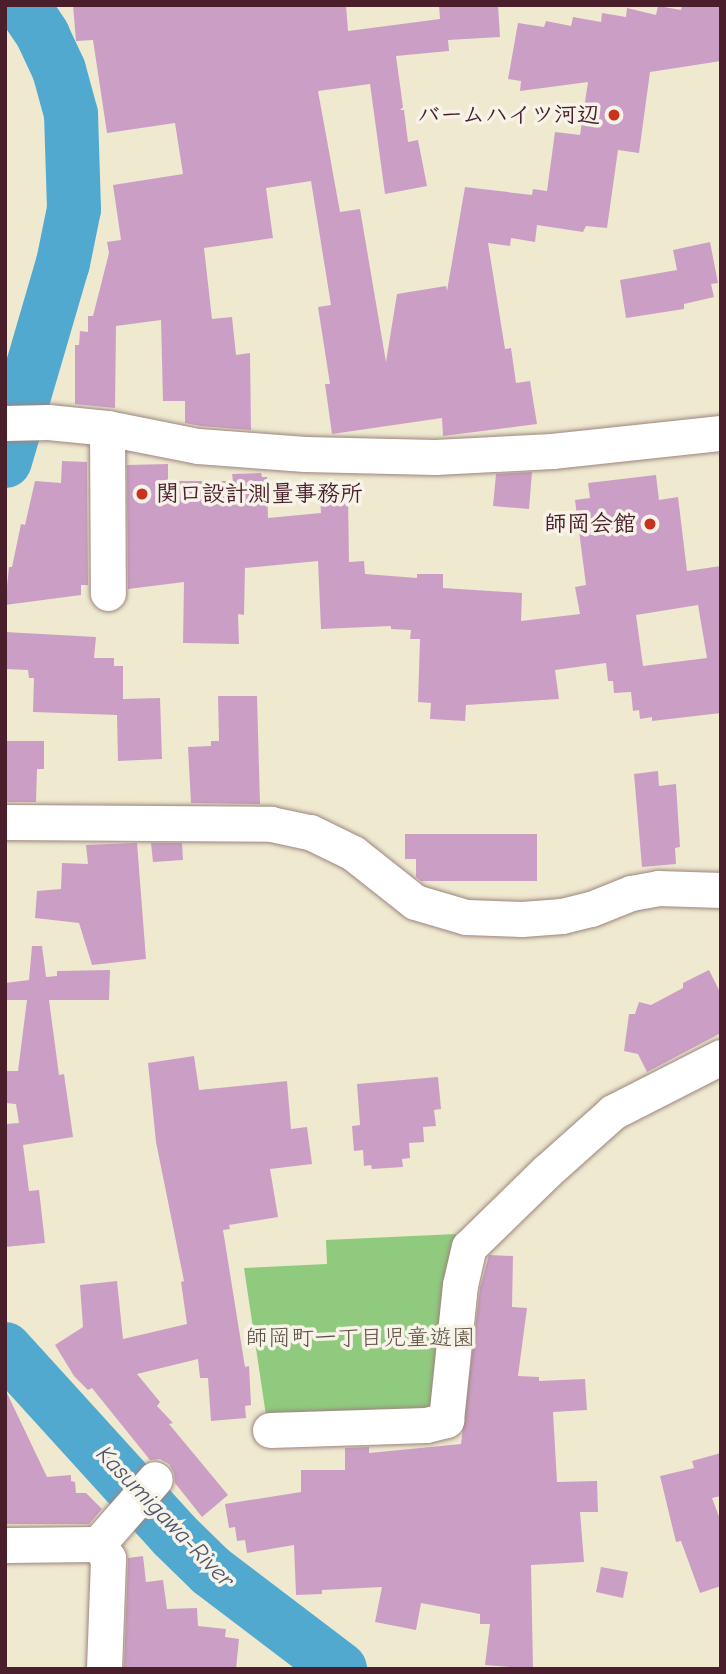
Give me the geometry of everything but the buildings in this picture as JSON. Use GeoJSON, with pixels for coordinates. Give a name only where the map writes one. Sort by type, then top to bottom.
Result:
{"type":"FeatureCollection","features":[{"type":"Feature","properties":{"kind":"street"},"geometry":{"type":"LineString","coordinates":[[5,423],[43,422],[107,428],[198,446],[305,454],[435,457],[552,452],[721,433]]}},
{"type":"Feature","properties":{"kind":"street"},"geometry":{"type":"LineString","coordinates":[[107,428],[108,593]]}},
{"type":"Feature","properties":{"kind":"street"},"geometry":{"type":"LineString","coordinates":[[5,822],[271,824],[310,832],[352,853],[415,902],[466,917],[522,919],[562,916],[591,909],[631,893],[659,888],[721,890]]}},
{"type":"Feature","properties":{"kind":"street"},"geometry":{"type":"LineString","coordinates":[[270,1430],[426,1425],[446,1420],[460,1284],[469,1247],[555,1163],[613,1112],[721,1057]]}},
{"type":"Feature","properties":{"kind":"street"},"geometry":{"type":"LineString","coordinates":[[5,1545],[98,1544],[155,1479]]}},
{"type":"Feature","properties":{"kind":"street"},"geometry":{"type":"LineString","coordinates":[[98,1544],[107,1558],[104,1669]]}},
{"type":"Feature","properties":{"kind":"green space","name":"師岡町一丁目児童遊園"},"geometry":{"type":"Polygon","coordinates":[[[456,1234],[444,1316],[437,1407],[267,1422],[244,1268],[327,1264],[326,1240],[456,1234]]]}},
{"type":"Feature","properties":{"kind":"waterway","name":"Kasumigawa-River"},"geometry":{"type":"LineString","coordinates":[[5,461],[63,263],[74,209],[71,114],[59,70],[43,35],[23,5]]}},
{"type":"Feature","properties":{"kind":"waterway","name":"Kasumigawa-River"},"geometry":{"type":"LineString","coordinates":[[5,1349],[174,1535],[211,1571],[340,1669]]}},
{"type":"Feature","properties":{"kind":"place","name":"バームハイツ河辺"},"geometry":{"type":"Point","coordinates":[614,115]}},
{"type":"Feature","properties":{"kind":"place","name":"関口設計測量事務所"},"geometry":{"type":"Point","coordinates":[142,494]}},
{"type":"Feature","properties":{"kind":"place","name":"師岡会館"},"geometry":{"type":"Point","coordinates":[650,524]}}]}
